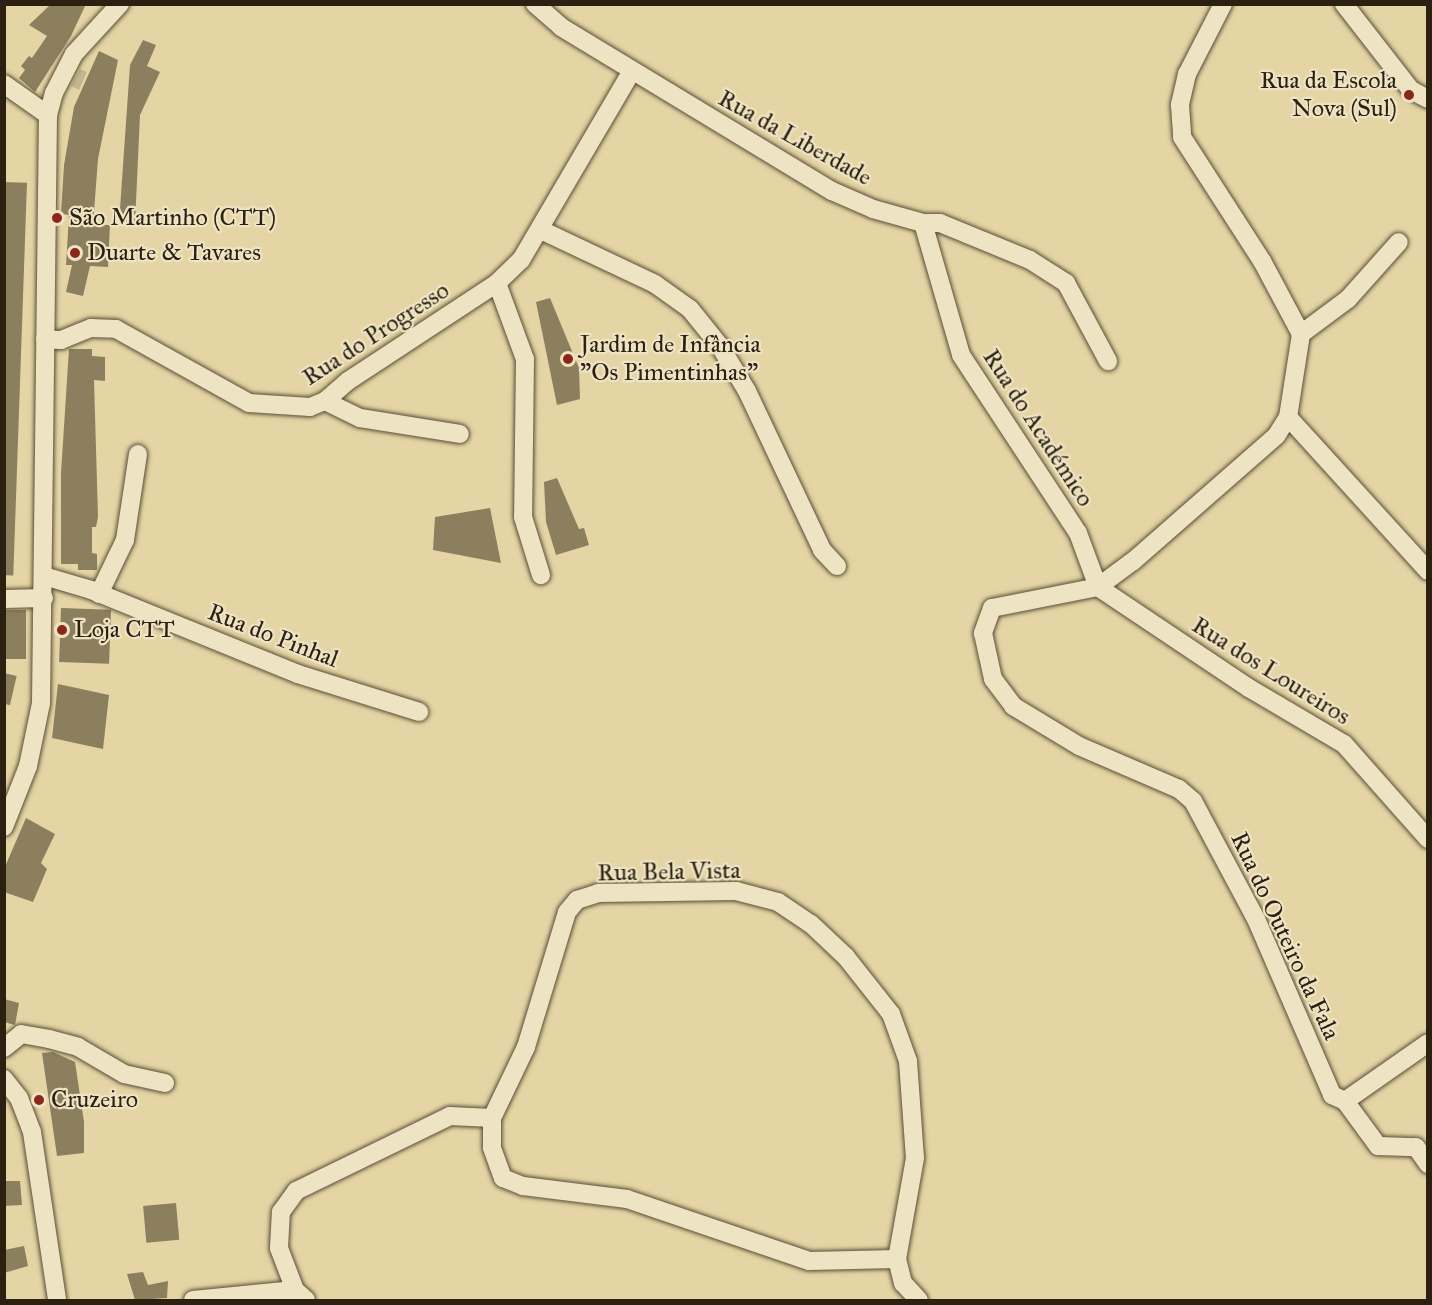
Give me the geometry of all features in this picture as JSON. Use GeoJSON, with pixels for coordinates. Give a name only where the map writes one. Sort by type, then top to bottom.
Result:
{"type":"FeatureCollection","features":[{"type":"Feature","properties":{"kind":"street"},"geometry":{"type":"LineString","coordinates":[[4,827],[37,736],[44,598],[48,115],[54,93],[74,54],[120,4]]}},
{"type":"Feature","properties":{"kind":"street","name":"Rua da Liberdade"},"geometry":{"type":"LineString","coordinates":[[535,4],[561,27],[832,191],[873,209],[923,223],[940,223],[1020,256],[1066,283],[1108,361]]}},
{"type":"Feature","properties":{"kind":"street"},"geometry":{"type":"LineString","coordinates":[[1098,587],[1133,561],[1276,436],[1288,417],[1301,334],[1262,261],[1182,136],[1180,105],[1187,74],[1223,4]]}},
{"type":"Feature","properties":{"kind":"street"},"geometry":{"type":"LineString","coordinates":[[1344,4],[1411,90],[1428,99]]}},
{"type":"Feature","properties":{"kind":"street","name":"Rua do Progresso"},"geometry":{"type":"LineString","coordinates":[[45,339],[61,340],[91,328],[116,329],[249,403],[310,407],[326,401],[348,381],[497,284],[521,260],[541,230],[632,71]]}},
{"type":"Feature","properties":{"kind":"street"},"geometry":{"type":"LineString","coordinates":[[4,84],[48,115]]}},
{"type":"Feature","properties":{"kind":"street","name":"Rua do Académico"},"geometry":{"type":"LineString","coordinates":[[923,223],[962,355],[1078,533],[1098,587]]}},
{"type":"Feature","properties":{"kind":"street"},"geometry":{"type":"LineString","coordinates":[[541,230],[655,284],[690,309],[720,346],[747,391],[822,550],[837,566]]}},
{"type":"Feature","properties":{"kind":"street"},"geometry":{"type":"LineString","coordinates":[[1301,334],[1348,299],[1399,242]]}},
{"type":"Feature","properties":{"kind":"street"},"geometry":{"type":"LineString","coordinates":[[497,284],[525,359],[522,446],[523,517],[541,575]]}},
{"type":"Feature","properties":{"kind":"street"},"geometry":{"type":"LineString","coordinates":[[326,401],[360,417],[460,434]]}},
{"type":"Feature","properties":{"kind":"street"},"geometry":{"type":"LineString","coordinates":[[1288,417],[1428,572]]}},
{"type":"Feature","properties":{"kind":"street"},"geometry":{"type":"LineString","coordinates":[[99,594],[125,540],[138,454]]}},
{"type":"Feature","properties":{"kind":"street","name":"Rua do Pinhal"},"geometry":{"type":"LineString","coordinates":[[44,576],[99,594],[298,674],[419,712]]}},
{"type":"Feature","properties":{"kind":"street","name":"Rua dos Loureiros"},"geometry":{"type":"LineString","coordinates":[[1098,587],[1240,682],[1344,744],[1428,839]]}},
{"type":"Feature","properties":{"kind":"street","name":"Rua do Outeiro da Fala"},"geometry":{"type":"LineString","coordinates":[[1098,587],[992,608],[982,633],[993,679],[1013,706],[1050,729],[1079,746],[1179,789],[1193,801],[1256,919],[1332,1095],[1345,1101],[1378,1146],[1416,1147],[1428,1164]]}},
{"type":"Feature","properties":{"kind":"street"},"geometry":{"type":"LineString","coordinates":[[4,599],[44,598]]}},
{"type":"Feature","properties":{"kind":"street","name":"Rua Bela Vista"},"geometry":{"type":"LineString","coordinates":[[492,1118],[526,1047],[567,912],[577,900],[598,893],[736,891],[778,902],[811,924],[846,957],[891,1014],[908,1061],[915,1158],[897,1258]]}},
{"type":"Feature","properties":{"kind":"street"},"geometry":{"type":"LineString","coordinates":[[4,1048],[21,1034],[50,1039],[78,1047],[124,1074],[165,1083]]}},
{"type":"Feature","properties":{"kind":"street"},"geometry":{"type":"LineString","coordinates":[[1345,1101],[1428,1042]]}},
{"type":"Feature","properties":{"kind":"street"},"geometry":{"type":"LineString","coordinates":[[4,1079],[19,1098],[32,1132],[57,1300]]}},
{"type":"Feature","properties":{"kind":"street"},"geometry":{"type":"LineString","coordinates":[[193,1300],[301,1295],[279,1248],[281,1212],[296,1191],[450,1116],[492,1118],[492,1148],[503,1178],[523,1186],[627,1199],[808,1261],[897,1258],[903,1283],[919,1300]]}},
{"type":"Feature","properties":{"kind":"shaded area"},"geometry":{"type":"Polygon","coordinates":[[[80,69],[87,72],[79,90],[71,86],[80,69]]]}},
{"type":"Feature","properties":{"kind":"building"},"geometry":{"type":"Polygon","coordinates":[[[51,4],[86,4],[71,36],[35,92],[19,78],[25,70],[21,66],[29,56],[32,58],[47,36],[29,25],[51,4]]]}},
{"type":"Feature","properties":{"kind":"building"},"geometry":{"type":"Polygon","coordinates":[[[143,40],[156,45],[147,66],[160,72],[140,115],[135,224],[119,223],[130,65],[143,40]]]}},
{"type":"Feature","properties":{"kind":"building"},"geometry":{"type":"Polygon","coordinates":[[[99,51],[118,60],[98,159],[93,225],[110,225],[108,267],[90,266],[83,296],[66,292],[72,265],[66,265],[69,215],[61,214],[64,165],[74,107],[99,51]]]}},
{"type":"Feature","properties":{"kind":"building"},"geometry":{"type":"Polygon","coordinates":[[[4,182],[27,183],[13,576],[4,575],[4,182]]]}},
{"type":"Feature","properties":{"kind":"building"},"geometry":{"type":"Polygon","coordinates":[[[550,298],[579,368],[580,399],[557,405],[536,302],[550,298]]]}},
{"type":"Feature","properties":{"kind":"building"},"geometry":{"type":"Polygon","coordinates":[[[69,349],[92,349],[92,356],[105,357],[105,381],[94,380],[98,517],[96,527],[92,527],[92,553],[97,554],[97,570],[78,570],[78,564],[61,564],[61,473],[69,349]]]}},
{"type":"Feature","properties":{"kind":"building"},"geometry":{"type":"Polygon","coordinates":[[[557,478],[579,529],[584,528],[589,545],[556,555],[546,522],[544,482],[557,478]]]}},
{"type":"Feature","properties":{"kind":"building"},"geometry":{"type":"Polygon","coordinates":[[[490,508],[501,563],[433,550],[435,517],[490,508]]]}},
{"type":"Feature","properties":{"kind":"building"},"geometry":{"type":"Polygon","coordinates":[[[61,608],[111,610],[109,664],[59,662],[61,608]]]}},
{"type":"Feature","properties":{"kind":"building"},"geometry":{"type":"Polygon","coordinates":[[[4,610],[26,610],[26,659],[4,659],[4,610]]]}},
{"type":"Feature","properties":{"kind":"building"},"geometry":{"type":"Polygon","coordinates":[[[4,673],[17,676],[10,705],[4,704],[4,673]]]}},
{"type":"Feature","properties":{"kind":"building"},"geometry":{"type":"Polygon","coordinates":[[[58,684],[109,695],[103,749],[52,738],[58,684]]]}},
{"type":"Feature","properties":{"kind":"building"},"geometry":{"type":"Polygon","coordinates":[[[26,818],[55,834],[41,863],[47,869],[33,902],[4,892],[4,869],[26,818]]]}},
{"type":"Feature","properties":{"kind":"building"},"geometry":{"type":"Polygon","coordinates":[[[4,999],[19,1003],[15,1025],[4,1022],[4,999]]]}},
{"type":"Feature","properties":{"kind":"building"},"geometry":{"type":"Polygon","coordinates":[[[53,1052],[75,1062],[84,1122],[84,1153],[57,1156],[42,1053],[53,1052]]]}},
{"type":"Feature","properties":{"kind":"building"},"geometry":{"type":"Polygon","coordinates":[[[4,1181],[20,1181],[22,1205],[4,1206],[4,1181]]]}},
{"type":"Feature","properties":{"kind":"building"},"geometry":{"type":"Polygon","coordinates":[[[176,1203],[179,1240],[146,1243],[143,1206],[176,1203]]]}},
{"type":"Feature","properties":{"kind":"building"},"geometry":{"type":"Polygon","coordinates":[[[24,1246],[28,1266],[4,1273],[4,1250],[24,1246]]]}},
{"type":"Feature","properties":{"kind":"building"},"geometry":{"type":"Polygon","coordinates":[[[143,1272],[148,1285],[168,1281],[167,1298],[135,1300],[127,1274],[143,1272]]]}},
{"type":"Feature","properties":{"kind":"place","name":"Rua da Escola Nova (Sul)"},"geometry":{"type":"Point","coordinates":[1409,95]}},
{"type":"Feature","properties":{"kind":"place","name":"São Martinho (CTT)"},"geometry":{"type":"Point","coordinates":[57,218]}},
{"type":"Feature","properties":{"kind":"place","name":"Duarte & Tavares"},"geometry":{"type":"Point","coordinates":[75,253]}},
{"type":"Feature","properties":{"kind":"place","name":"Jardim de Infância \"Os Pimentinhas\""},"geometry":{"type":"Point","coordinates":[568,359]}},
{"type":"Feature","properties":{"kind":"place","name":"Loja CTT"},"geometry":{"type":"Point","coordinates":[62,630]}},
{"type":"Feature","properties":{"kind":"place","name":"Cruzeiro"},"geometry":{"type":"Point","coordinates":[39,1100]}}]}
